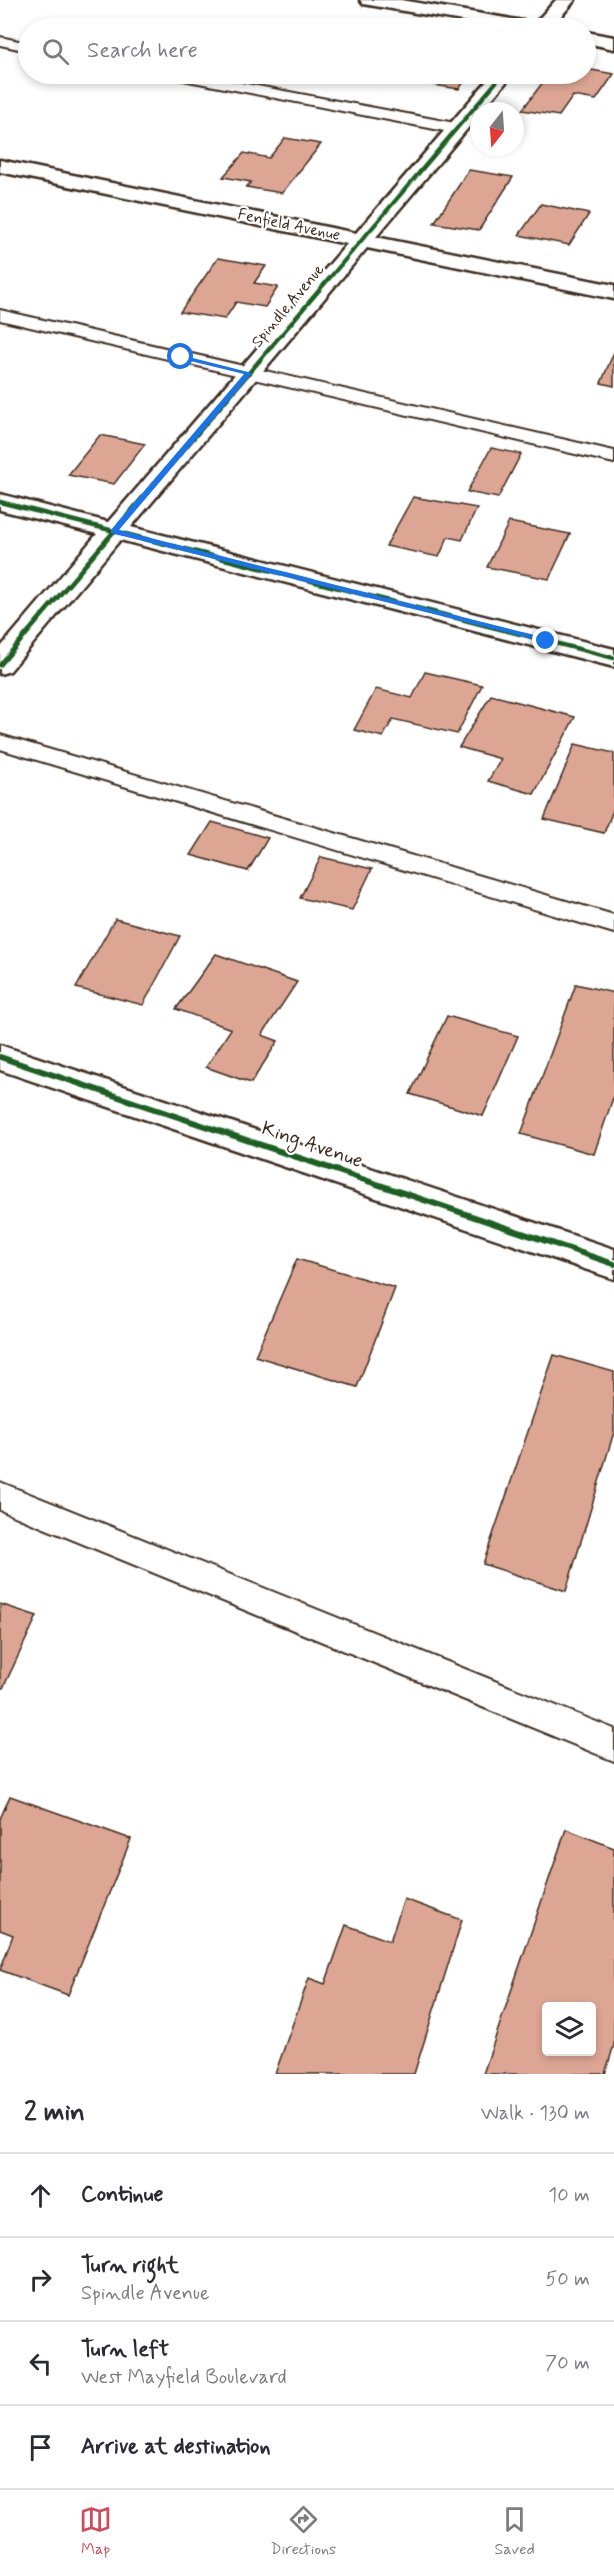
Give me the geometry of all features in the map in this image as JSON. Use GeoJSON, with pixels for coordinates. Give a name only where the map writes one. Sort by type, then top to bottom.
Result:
{"type":"FeatureCollection","features":[{"type":"Feature","properties":{"kind":"street"},"geometry":{"type":"LineString","coordinates":[[369,0],[474,18]]}},
{"type":"Feature","properties":{"kind":"street"},"geometry":{"type":"LineString","coordinates":[[551,18],[566,0]]}},
{"type":"Feature","properties":{"kind":"street"},"geometry":{"type":"LineString","coordinates":[[596,40],[614,43]]}},
{"type":"Feature","properties":{"kind":"street","name":"Spindle Avenue"},"geometry":{"type":"LineString","coordinates":[[0,665],[493,84]]}},
{"type":"Feature","properties":{"kind":"street","name":"Fenfield Avenue"},"geometry":{"type":"LineString","coordinates":[[0,165],[614,292]]}},
{"type":"Feature","properties":{"kind":"street"},"geometry":{"type":"LineString","coordinates":[[0,502],[614,658]]}},
{"type":"Feature","properties":{"kind":"street","name":"King Avenue"},"geometry":{"type":"LineString","coordinates":[[0,1057],[614,1264]]}},
{"type":"Feature","properties":{"kind":"lane"},"geometry":{"type":"LineString","coordinates":[[0,41],[18,45]]}},
{"type":"Feature","properties":{"kind":"lane"},"geometry":{"type":"LineString","coordinates":[[225,84],[455,128]]}},
{"type":"Feature","properties":{"kind":"lane"},"geometry":{"type":"LineString","coordinates":[[0,315],[614,457]]}},
{"type":"Feature","properties":{"kind":"lane"},"geometry":{"type":"LineString","coordinates":[[0,742],[614,924]]}},
{"type":"Feature","properties":{"kind":"lane"},"geometry":{"type":"LineString","coordinates":[[0,1496],[614,1745]]}},
{"type":"Feature","properties":{"kind":"building"},"geometry":{"type":"Polygon","coordinates":[[[596,71],[614,74],[596,100],[573,96],[559,116],[524,110],[524,107],[542,84],[596,84],[596,71]]]}},
{"type":"Feature","properties":{"kind":"building"},"geometry":{"type":"Polygon","coordinates":[[[427,84],[463,84],[459,89],[427,84]]]}},
{"type":"Feature","properties":{"kind":"building"},"geometry":{"type":"Polygon","coordinates":[[[285,138],[321,144],[282,193],[246,187],[251,182],[223,177],[244,153],[269,158],[285,138]]]}},
{"type":"Feature","properties":{"kind":"building"},"geometry":{"type":"Polygon","coordinates":[[[469,170],[513,177],[479,230],[434,223],[469,170]]]}},
{"type":"Feature","properties":{"kind":"building"},"geometry":{"type":"Polygon","coordinates":[[[541,204],[589,214],[569,245],[519,235],[541,204]]]}},
{"type":"Feature","properties":{"kind":"building"},"geometry":{"type":"Polygon","coordinates":[[[218,258],[266,266],[254,283],[278,287],[265,307],[236,302],[225,319],[180,312],[218,258]]]}},
{"type":"Feature","properties":{"kind":"building"},"geometry":{"type":"Polygon","coordinates":[[[614,352],[614,386],[601,383],[614,352]]]}},
{"type":"Feature","properties":{"kind":"building"},"geometry":{"type":"Polygon","coordinates":[[[100,435],[145,444],[114,484],[68,475],[100,435]]]}},
{"type":"Feature","properties":{"kind":"building"},"geometry":{"type":"Polygon","coordinates":[[[491,448],[521,454],[498,498],[467,492],[491,448]]]}},
{"type":"Feature","properties":{"kind":"building"},"geometry":{"type":"Polygon","coordinates":[[[413,497],[477,508],[462,540],[448,537],[439,557],[386,546],[413,497]]]}},
{"type":"Feature","properties":{"kind":"building"},"geometry":{"type":"Polygon","coordinates":[[[509,522],[570,534],[549,579],[487,567],[509,522]]]}},
{"type":"Feature","properties":{"kind":"building"},"geometry":{"type":"Polygon","coordinates":[[[425,672],[482,685],[457,734],[393,719],[383,737],[354,730],[376,689],[412,698],[425,672]]]}},
{"type":"Feature","properties":{"kind":"building"},"geometry":{"type":"Polygon","coordinates":[[[491,695],[575,717],[534,794],[488,781],[501,759],[459,747],[491,695]]]}},
{"type":"Feature","properties":{"kind":"building"},"geometry":{"type":"Polygon","coordinates":[[[575,744],[614,753],[614,808],[604,833],[544,819],[575,744]]]}},
{"type":"Feature","properties":{"kind":"building"},"geometry":{"type":"Polygon","coordinates":[[[212,822],[268,838],[248,871],[191,855],[212,822]]]}},
{"type":"Feature","properties":{"kind":"building"},"geometry":{"type":"Polygon","coordinates":[[[321,857],[372,869],[352,910],[300,898],[321,857]]]}},
{"type":"Feature","properties":{"kind":"building"},"geometry":{"type":"Polygon","coordinates":[[[115,919],[180,936],[143,1005],[76,988],[115,919]]]}},
{"type":"Feature","properties":{"kind":"building"},"geometry":{"type":"Polygon","coordinates":[[[216,954],[297,982],[262,1035],[278,1041],[251,1083],[206,1067],[231,1029],[176,1009],[216,954]]]}},
{"type":"Feature","properties":{"kind":"building"},"geometry":{"type":"Polygon","coordinates":[[[576,984],[614,993],[614,1095],[594,1154],[521,1134],[576,984]]]}},
{"type":"Feature","properties":{"kind":"building"},"geometry":{"type":"Polygon","coordinates":[[[447,1016],[518,1036],[483,1116],[410,1094],[447,1016]]]}},
{"type":"Feature","properties":{"kind":"building"},"geometry":{"type":"Polygon","coordinates":[[[297,1259],[395,1288],[357,1387],[255,1356],[297,1259]]]}},
{"type":"Feature","properties":{"kind":"building"},"geometry":{"type":"Polygon","coordinates":[[[554,1355],[614,1372],[614,1432],[566,1591],[483,1564],[554,1355]]]}},
{"type":"Feature","properties":{"kind":"building"},"geometry":{"type":"Polygon","coordinates":[[[0,1604],[37,1616],[3,1688],[0,1687],[0,1604]]]}},
{"type":"Feature","properties":{"kind":"building"},"geometry":{"type":"Polygon","coordinates":[[[10,1796],[131,1839],[68,1995],[0,1970],[13,1935],[0,1930],[0,1819],[10,1796]]]}},
{"type":"Feature","properties":{"kind":"building"},"geometry":{"type":"Polygon","coordinates":[[[566,1829],[614,1848],[614,2045],[605,2074],[483,2074],[566,1829]]]}},
{"type":"Feature","properties":{"kind":"building"},"geometry":{"type":"Polygon","coordinates":[[[404,1899],[462,1920],[414,2074],[275,2074],[309,1978],[325,1984],[346,1925],[390,1941],[404,1899]]]}},
{"type":"Feature","properties":{"kind":"cycle path"},"geometry":{"type":"LineString","coordinates":[[0,665],[494,84]]}},
{"type":"Feature","properties":{"kind":"cycle path"},"geometry":{"type":"LineString","coordinates":[[0,502],[614,658]]}},
{"type":"Feature","properties":{"kind":"cycle path"},"geometry":{"type":"LineString","coordinates":[[0,1057],[614,1264]]}},
{"type":"Feature","properties":{"kind":"route"},"geometry":{"type":"LineString","coordinates":[[181,357],[249,373],[114,531],[546,641]]}}]}
